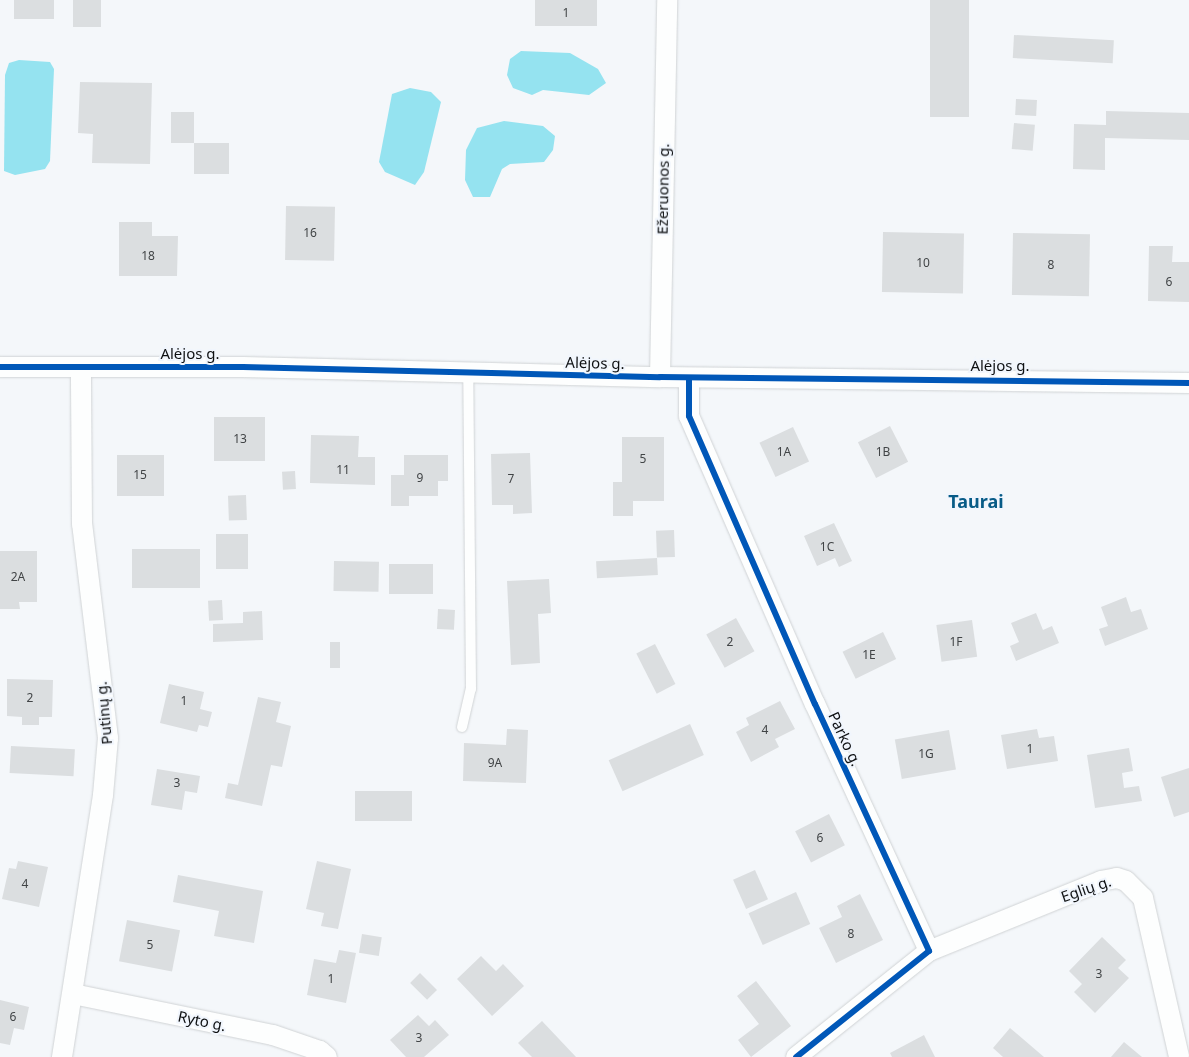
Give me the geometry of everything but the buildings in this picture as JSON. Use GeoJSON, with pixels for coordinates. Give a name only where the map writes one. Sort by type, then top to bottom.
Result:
{"type":"FeatureCollection","features":[{"type":"Feature","properties":{"kind":"street","name":"Ežeruonos g."},"geometry":{"type":"LineString","coordinates":[[660,377],[667,0]]}},
{"type":"Feature","properties":{"kind":"street","name":"Alėjos g."},"geometry":{"type":"LineString","coordinates":[[0,366],[243,367],[689,378],[1189,382]]}},
{"type":"Feature","properties":{"kind":"street","name":"Putinų g."},"geometry":{"type":"LineString","coordinates":[[62,1057],[103,795],[108,738],[82,524],[81,367]]}},
{"type":"Feature","properties":{"kind":"street","name":"Parko g."},"geometry":{"type":"LineString","coordinates":[[689,378],[689,416],[815,704],[929,951]]}},
{"type":"Feature","properties":{"kind":"street","name":"Eglių g."},"geometry":{"type":"LineString","coordinates":[[929,951],[1101,881],[1117,878],[1126,880],[1143,898],[1179,1057]]}},
{"type":"Feature","properties":{"kind":"street"},"geometry":{"type":"LineString","coordinates":[[796,1057],[929,951]]}},
{"type":"Feature","properties":{"kind":"street","name":"Ryto g."},"geometry":{"type":"LineString","coordinates":[[73,994],[273,1035],[320,1050],[327,1057]]}},
{"type":"Feature","properties":{"kind":"lane"},"geometry":{"type":"LineString","coordinates":[[462,727],[471,689],[468,373]]}},
{"type":"Feature","properties":{"kind":"water"},"geometry":{"type":"Polygon","coordinates":[[[521,51],[570,53],[598,69],[606,83],[589,95],[543,90],[532,95],[513,88],[507,75],[510,59],[521,51]]]}},
{"type":"Feature","properties":{"kind":"water"},"geometry":{"type":"Polygon","coordinates":[[[19,60],[50,62],[54,69],[50,161],[45,169],[15,175],[4,171],[5,75],[9,63],[19,60]]]}},
{"type":"Feature","properties":{"kind":"water"},"geometry":{"type":"Polygon","coordinates":[[[410,88],[431,92],[441,102],[424,172],[415,185],[385,172],[379,162],[392,94],[410,88]]]}},
{"type":"Feature","properties":{"kind":"water"},"geometry":{"type":"Polygon","coordinates":[[[504,121],[543,126],[555,136],[553,150],[544,162],[510,164],[502,169],[490,197],[473,197],[465,180],[466,150],[477,128],[504,121]]]}},
{"type":"Feature","properties":{"kind":"cycle path"},"geometry":{"type":"LineString","coordinates":[[0,367],[243,367],[660,377],[1189,383]]}},
{"type":"Feature","properties":{"kind":"cycle path"},"geometry":{"type":"LineString","coordinates":[[689,378],[689,416],[815,704],[929,951],[796,1057]]}},
{"type":"Feature","properties":{"kind":"district","name":"Taurai"},"geometry":{"type":"Point","coordinates":[976,501]}}]}
